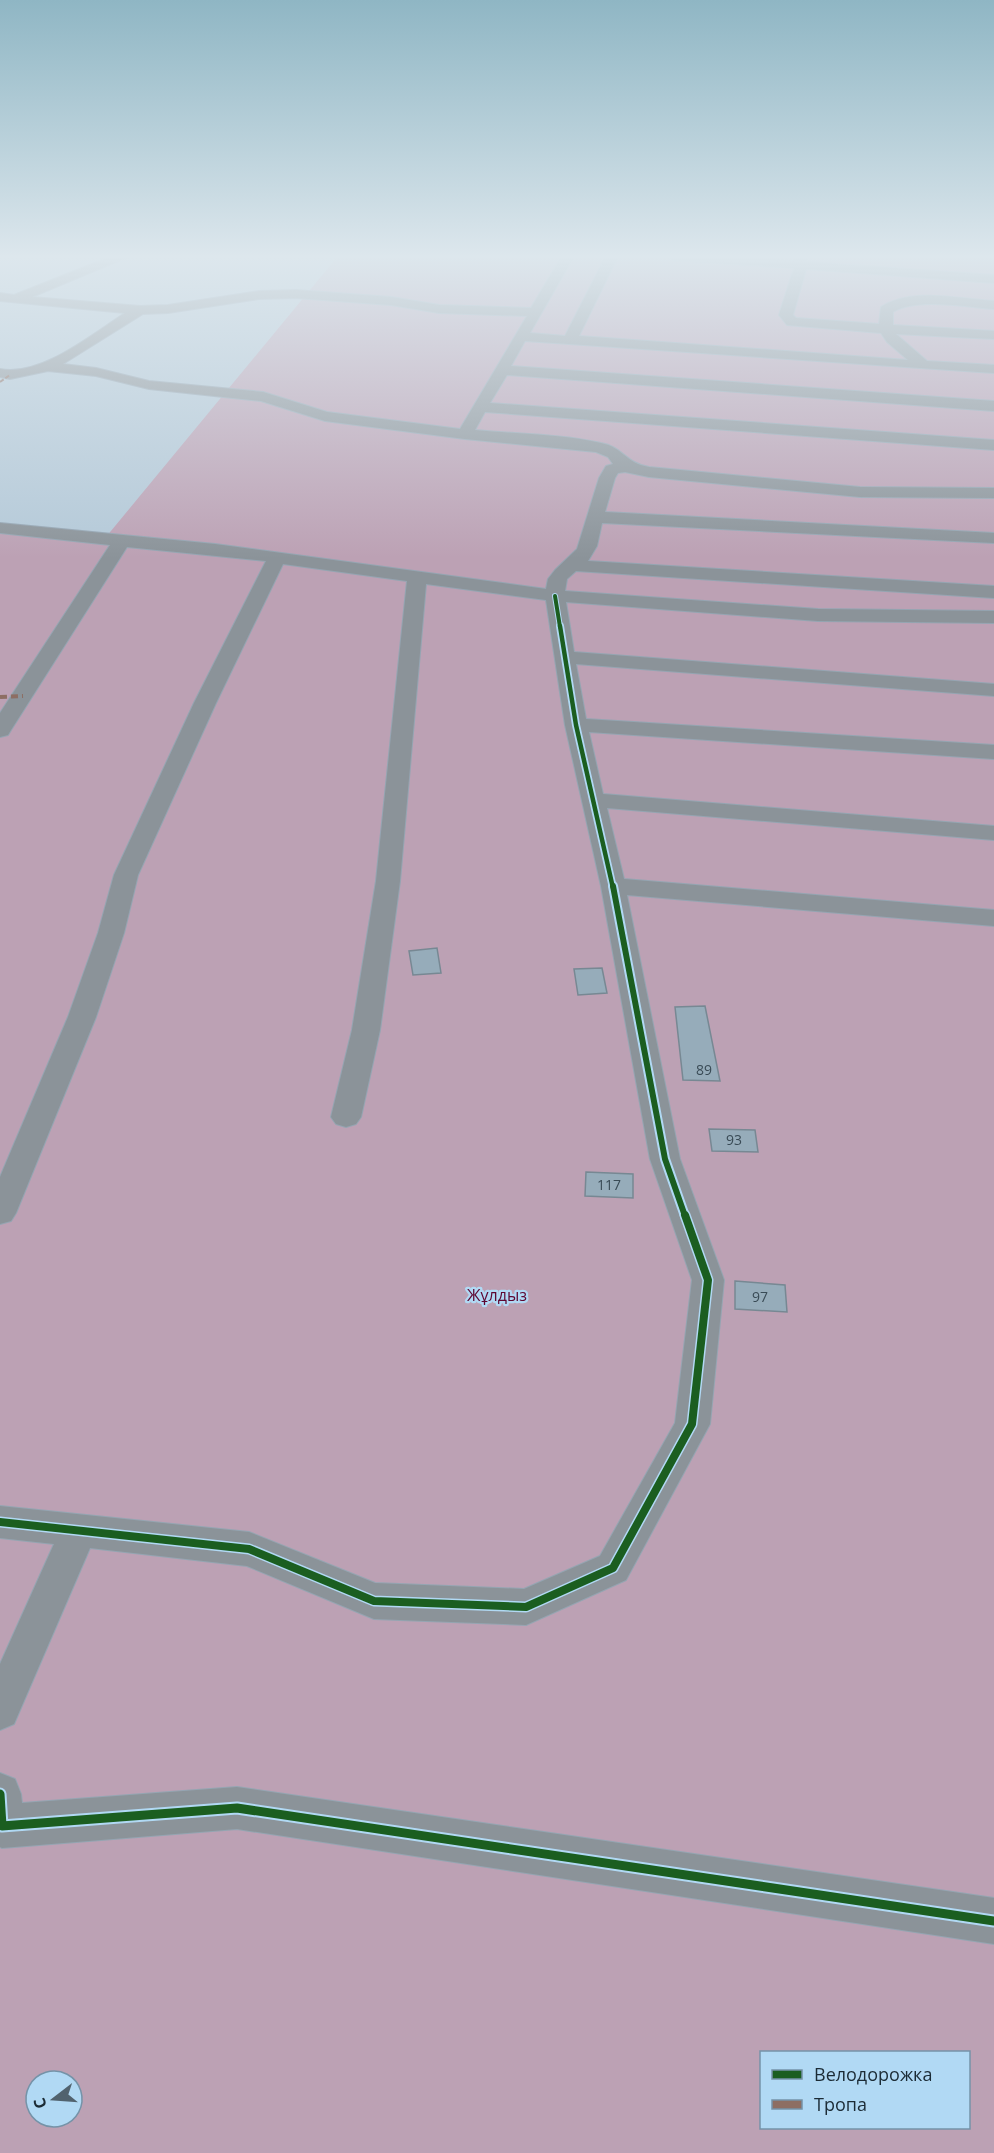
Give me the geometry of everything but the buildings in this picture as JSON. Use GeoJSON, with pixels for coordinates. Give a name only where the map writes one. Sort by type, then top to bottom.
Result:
{"type":"FeatureCollection","features":[{"type":"Feature","properties":{"kind":"street"},"geometry":{"type":"LineString","coordinates":[[48,367],[65,356]]}},
{"type":"Feature","properties":{"kind":"street"},"geometry":{"type":"LineString","coordinates":[[465,434],[509,356]]}},
{"type":"Feature","properties":{"kind":"street"},"geometry":{"type":"LineString","coordinates":[[803,356],[994,369]]}},
{"type":"Feature","properties":{"kind":"street"},"geometry":{"type":"LineString","coordinates":[[913,356],[923,365]]}},
{"type":"Feature","properties":{"kind":"street"},"geometry":{"type":"LineString","coordinates":[[0,373],[10,375],[48,367],[96,372],[149,385],[263,397],[325,416],[465,434],[599,447],[615,454],[617,460],[626,466],[649,472],[860,492],[994,492]]}},
{"type":"Feature","properties":{"kind":"street"},"geometry":{"type":"LineString","coordinates":[[501,370],[994,406]]}},
{"type":"Feature","properties":{"kind":"street"},"geometry":{"type":"LineString","coordinates":[[479,407],[994,445]]}},
{"type":"Feature","properties":{"kind":"street"},"geometry":{"type":"LineString","coordinates":[[0,1522],[249,1549],[374,1601],[526,1606],[613,1569],[692,1424],[708,1280],[665,1159],[613,886],[576,725],[555,596],[554,583],[586,550],[607,478],[612,470],[626,466]]}},
{"type":"Feature","properties":{"kind":"street"},"geometry":{"type":"LineString","coordinates":[[595,517],[994,538]]}},
{"type":"Feature","properties":{"kind":"street"},"geometry":{"type":"LineString","coordinates":[[0,528],[214,549],[555,596],[818,615],[994,617]]}},
{"type":"Feature","properties":{"kind":"street"},"geometry":{"type":"LineString","coordinates":[[0,730],[122,541]]}},
{"type":"Feature","properties":{"kind":"street"},"geometry":{"type":"LineString","coordinates":[[0,1213],[82,1017],[111,933],[126,875],[205,704],[277,557]]}},
{"type":"Feature","properties":{"kind":"street"},"geometry":{"type":"LineString","coordinates":[[569,565],[994,592]]}},
{"type":"Feature","properties":{"kind":"street"},"geometry":{"type":"LineString","coordinates":[[346,1117],[366,1030],[388,881],[417,578]]}},
{"type":"Feature","properties":{"kind":"street"},"geometry":{"type":"LineString","coordinates":[[564,657],[994,690]]}},
{"type":"Feature","properties":{"kind":"street"},"geometry":{"type":"LineString","coordinates":[[576,725],[994,753]]}},
{"type":"Feature","properties":{"kind":"street"},"geometry":{"type":"LineString","coordinates":[[592,800],[994,833]]}},
{"type":"Feature","properties":{"kind":"street"},"geometry":{"type":"LineString","coordinates":[[613,886],[994,918]]}},
{"type":"Feature","properties":{"kind":"street"},"geometry":{"type":"LineString","coordinates":[[0,1710],[79,1531]]}},
{"type":"Feature","properties":{"kind":"street"},"geometry":{"type":"LineString","coordinates":[[1,1817],[237,1808],[994,1921]]}},
{"type":"Feature","properties":{"kind":"green space","name":"Жұлдыз"},"geometry":{"type":"Polygon","coordinates":[[[255,356],[994,356],[994,2153],[0,2153],[0,530],[106,537],[255,356]]]}},
{"type":"Feature","properties":{"kind":"marked path"},"geometry":{"type":"LineString","coordinates":[[0,382],[10,375]]}},
{"type":"Feature","properties":{"kind":"marked path"},"geometry":{"type":"LineString","coordinates":[[0,697],[23,696]]}},
{"type":"Feature","properties":{"kind":"cycle path"},"geometry":{"type":"LineString","coordinates":[[0,1522],[249,1549],[374,1601],[526,1607],[613,1568],[692,1424],[708,1280],[665,1159],[613,886],[576,725],[555,596]]}},
{"type":"Feature","properties":{"kind":"cycle path"},"geometry":{"type":"LineString","coordinates":[[0,1794],[2,1826],[237,1808],[994,1921]]}}]}
